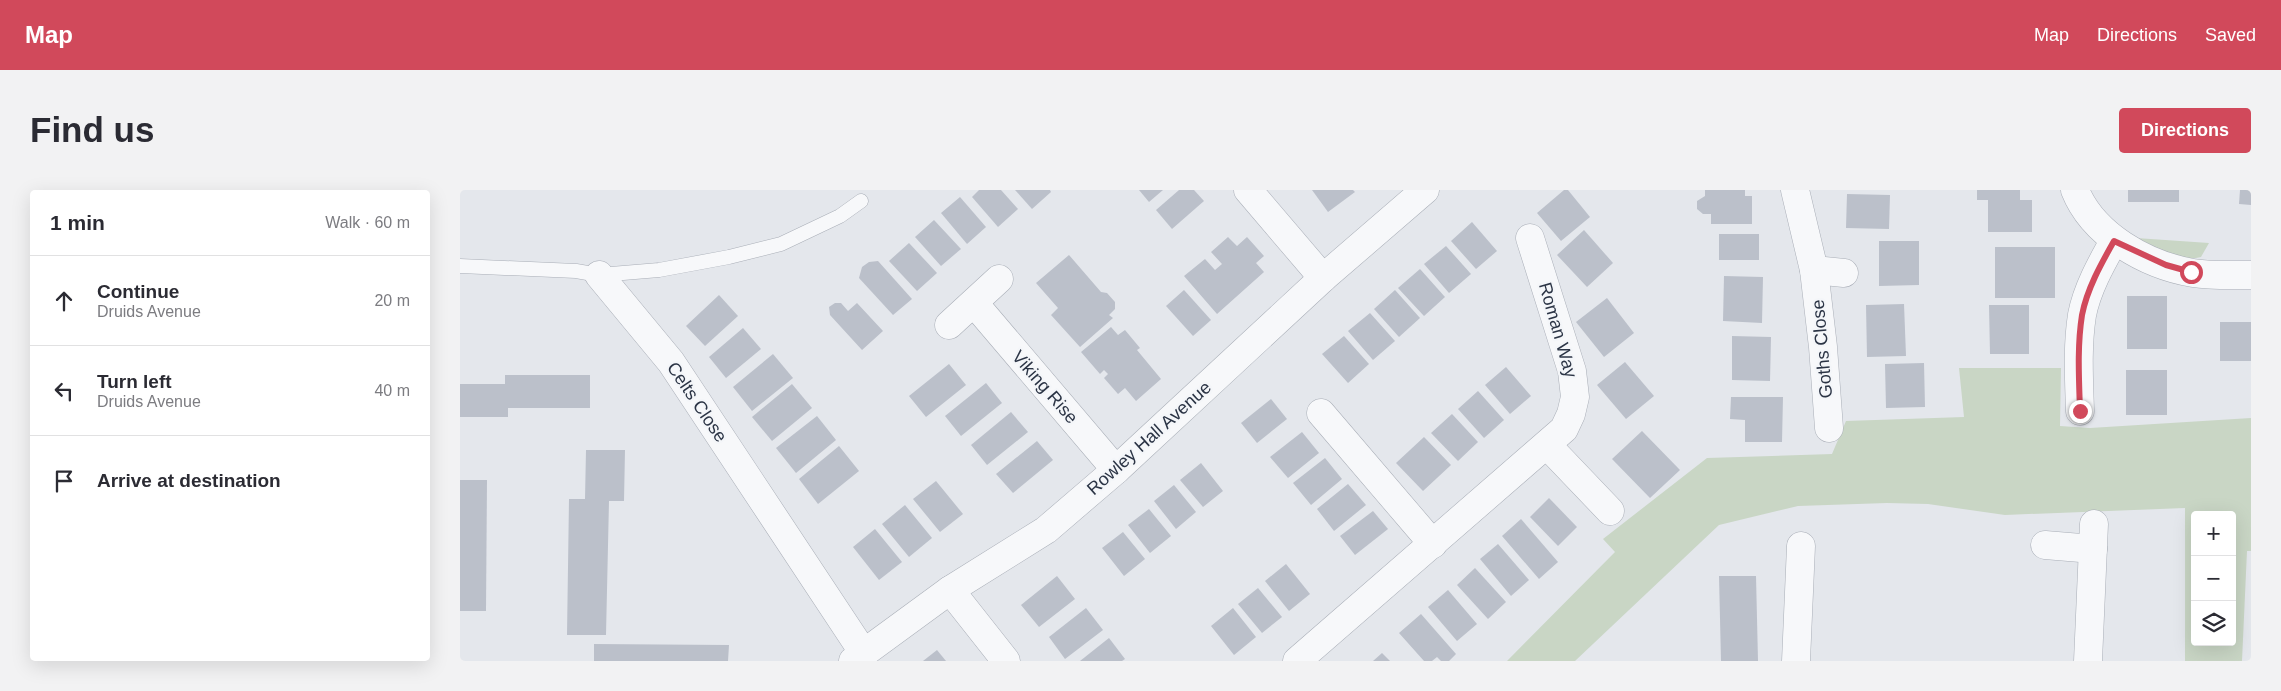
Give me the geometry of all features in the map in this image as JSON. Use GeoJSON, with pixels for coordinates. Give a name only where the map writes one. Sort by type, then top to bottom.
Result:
{"type":"FeatureCollection","features":[{"type":"Feature","properties":{"kind":"street"},"geometry":{"type":"LineString","coordinates":[[1248,190],[1324,278]]}},
{"type":"Feature","properties":{"kind":"street","name":"Rowley Hall Avenue"},"geometry":{"type":"LineString","coordinates":[[858,657],[950,590],[1046,530],[1116,470],[1324,278],[1425,190]]}},
{"type":"Feature","properties":{"kind":"street","name":"Goths Close"},"geometry":{"type":"LineString","coordinates":[[1795,190],[1814,270],[1823,347],[1828,428]]}},
{"type":"Feature","properties":{"kind":"street"},"geometry":{"type":"LineString","coordinates":[[2074,190],[2088,216],[2114,241],[2166,265],[2191,272],[2251,275]]}},
{"type":"Feature","properties":{"kind":"street","name":"Roman Way"},"geometry":{"type":"LineString","coordinates":[[1297,661],[1564,429],[1571,414],[1575,397],[1572,371],[1530,238]]}},
{"type":"Feature","properties":{"kind":"street"},"geometry":{"type":"LineString","coordinates":[[2080,411],[2079,350],[2082,314],[2090,289],[2114,241]]}},
{"type":"Feature","properties":{"kind":"street"},"geometry":{"type":"LineString","coordinates":[[1814,270],[1844,274]]}},
{"type":"Feature","properties":{"kind":"street","name":"Celts Close"},"geometry":{"type":"LineString","coordinates":[[599,275],[671,362],[858,657]]}},
{"type":"Feature","properties":{"kind":"street"},"geometry":{"type":"LineString","coordinates":[[949,325],[999,279]]}},
{"type":"Feature","properties":{"kind":"street","name":"Viking Rise"},"geometry":{"type":"LineString","coordinates":[[974,304],[1116,470]]}},
{"type":"Feature","properties":{"kind":"street"},"geometry":{"type":"LineString","coordinates":[[1321,413],[1433,544]]}},
{"type":"Feature","properties":{"kind":"street"},"geometry":{"type":"LineString","coordinates":[[1547,445],[1610,511]]}},
{"type":"Feature","properties":{"kind":"street"},"geometry":{"type":"LineString","coordinates":[[2045,545],[2093,537],[2088,661]]}},
{"type":"Feature","properties":{"kind":"street"},"geometry":{"type":"LineString","coordinates":[[1796,661],[1800,546]]}},
{"type":"Feature","properties":{"kind":"street"},"geometry":{"type":"LineString","coordinates":[[950,590],[1006,661]]}},
{"type":"Feature","properties":{"kind":"lane"},"geometry":{"type":"LineString","coordinates":[[460,266],[576,271],[599,275],[659,270],[729,257],[781,244],[840,216],[861,201]]}},
{"type":"Feature","properties":{"kind":"green space"},"geometry":{"type":"Polygon","coordinates":[[[2136,238],[2209,243],[2201,257],[2184,258],[2167,253],[2136,238]]]}},
{"type":"Feature","properties":{"kind":"green space"},"geometry":{"type":"Polygon","coordinates":[[[1959,368],[2061,368],[2060,426],[2090,428],[2251,418],[2251,551],[2247,551],[2242,661],[2185,661],[2185,508],[2005,515],[1928,504],[1887,503],[1798,506],[1719,525],[1575,661],[1507,661],[1615,552],[1603,539],[1707,458],[1832,454],[1846,421],[1964,417],[1959,368]]]}},
{"type":"Feature","properties":{"kind":"building"},"geometry":{"type":"Polygon","coordinates":[[[979,190],[1001,190],[1018,209],[998,227],[972,197],[979,190]]]}},
{"type":"Feature","properties":{"kind":"building"},"geometry":{"type":"Polygon","coordinates":[[[1015,190],[1050,190],[1051,192],[1032,209],[1015,190]]]}},
{"type":"Feature","properties":{"kind":"building"},"geometry":{"type":"Polygon","coordinates":[[[1139,190],[1163,190],[1149,202],[1139,190]]]}},
{"type":"Feature","properties":{"kind":"building"},"geometry":{"type":"Polygon","coordinates":[[[1179,190],[1194,190],[1204,201],[1172,229],[1156,210],[1179,190]]]}},
{"type":"Feature","properties":{"kind":"building"},"geometry":{"type":"Polygon","coordinates":[[[1312,190],[1353,190],[1355,192],[1328,212],[1312,190]]]}},
{"type":"Feature","properties":{"kind":"building"},"geometry":{"type":"Polygon","coordinates":[[[1564,190],[1568,190],[1590,217],[1561,241],[1537,213],[1564,190]]]}},
{"type":"Feature","properties":{"kind":"building"},"geometry":{"type":"Polygon","coordinates":[[[1705,190],[1745,190],[1745,196],[1752,196],[1752,224],[1711,224],[1711,214],[1703,214],[1697,209],[1697,201],[1705,196],[1705,190]]]}},
{"type":"Feature","properties":{"kind":"building"},"geometry":{"type":"Polygon","coordinates":[[[1977,190],[2020,190],[2020,200],[2032,200],[2032,232],[1988,232],[1988,200],[1977,200],[1977,190]]]}},
{"type":"Feature","properties":{"kind":"building"},"geometry":{"type":"Polygon","coordinates":[[[2128,190],[2179,190],[2179,202],[2128,202],[2128,190]]]}},
{"type":"Feature","properties":{"kind":"building"},"geometry":{"type":"Polygon","coordinates":[[[2240,190],[2251,190],[2251,205],[2239,204],[2240,190]]]}},
{"type":"Feature","properties":{"kind":"building"},"geometry":{"type":"Polygon","coordinates":[[[1847,194],[1890,195],[1889,229],[1846,228],[1847,194]]]}},
{"type":"Feature","properties":{"kind":"building"},"geometry":{"type":"Polygon","coordinates":[[[960,197],[986,227],[967,244],[941,213],[960,197]]]}},
{"type":"Feature","properties":{"kind":"building"},"geometry":{"type":"Polygon","coordinates":[[[934,220],[961,249],[941,266],[915,237],[934,220]]]}},
{"type":"Feature","properties":{"kind":"building"},"geometry":{"type":"Polygon","coordinates":[[[1472,222],[1497,251],[1476,269],[1451,241],[1472,222]]]}},
{"type":"Feature","properties":{"kind":"building"},"geometry":{"type":"Polygon","coordinates":[[[1584,230],[1613,263],[1587,287],[1557,255],[1584,230]]]}},
{"type":"Feature","properties":{"kind":"building"},"geometry":{"type":"Polygon","coordinates":[[[1719,234],[1759,234],[1759,260],[1719,260],[1719,234]]]}},
{"type":"Feature","properties":{"kind":"building"},"geometry":{"type":"Polygon","coordinates":[[[1228,237],[1237,246],[1247,237],[1264,256],[1256,263],[1264,272],[1217,314],[1184,276],[1205,259],[1215,270],[1222,264],[1211,252],[1228,237]]]}},
{"type":"Feature","properties":{"kind":"building"},"geometry":{"type":"Polygon","coordinates":[[[1879,241],[1919,241],[1919,285],[1879,286],[1879,241]]]}},
{"type":"Feature","properties":{"kind":"building"},"geometry":{"type":"Polygon","coordinates":[[[909,243],[937,273],[917,291],[889,261],[909,243]]]}},
{"type":"Feature","properties":{"kind":"building"},"geometry":{"type":"Polygon","coordinates":[[[1446,246],[1471,274],[1449,293],[1424,264],[1446,246]]]}},
{"type":"Feature","properties":{"kind":"building"},"geometry":{"type":"Polygon","coordinates":[[[1995,247],[2055,247],[2055,298],[1995,298],[1995,247]]]}},
{"type":"Feature","properties":{"kind":"building"},"geometry":{"type":"Polygon","coordinates":[[[1069,255],[1101,292],[1107,293],[1115,302],[1115,309],[1109,315],[1113,318],[1080,347],[1051,315],[1058,308],[1036,283],[1069,255]]]}},
{"type":"Feature","properties":{"kind":"building"},"geometry":{"type":"Polygon","coordinates":[[[878,261],[912,299],[893,315],[859,278],[862,267],[869,262],[878,261]]]}},
{"type":"Feature","properties":{"kind":"building"},"geometry":{"type":"Polygon","coordinates":[[[1420,269],[1445,297],[1424,316],[1398,288],[1420,269]]]}},
{"type":"Feature","properties":{"kind":"building"},"geometry":{"type":"Polygon","coordinates":[[[1724,276],[1763,277],[1762,323],[1723,321],[1724,276]]]}},
{"type":"Feature","properties":{"kind":"building"},"geometry":{"type":"Polygon","coordinates":[[[1184,290],[1211,320],[1193,336],[1166,306],[1184,290]]]}},
{"type":"Feature","properties":{"kind":"building"},"geometry":{"type":"Polygon","coordinates":[[[1395,290],[1420,318],[1399,337],[1374,309],[1395,290]]]}},
{"type":"Feature","properties":{"kind":"building"},"geometry":{"type":"Polygon","coordinates":[[[719,295],[738,316],[705,346],[686,326],[719,295]]]}},
{"type":"Feature","properties":{"kind":"building"},"geometry":{"type":"Polygon","coordinates":[[[2127,296],[2167,296],[2167,349],[2127,349],[2127,296]]]}},
{"type":"Feature","properties":{"kind":"building"},"geometry":{"type":"Polygon","coordinates":[[[1607,298],[1634,333],[1604,357],[1576,322],[1607,298]]]}},
{"type":"Feature","properties":{"kind":"building"},"geometry":{"type":"Polygon","coordinates":[[[835,303],[841,303],[848,311],[857,303],[883,331],[862,350],[830,315],[829,307],[835,303]]]}},
{"type":"Feature","properties":{"kind":"building"},"geometry":{"type":"Polygon","coordinates":[[[1904,304],[1906,356],[1867,357],[1866,305],[1904,304]]]}},
{"type":"Feature","properties":{"kind":"building"},"geometry":{"type":"Polygon","coordinates":[[[1989,305],[2029,305],[2029,354],[1990,354],[1989,305]]]}},
{"type":"Feature","properties":{"kind":"building"},"geometry":{"type":"Polygon","coordinates":[[[1370,313],[1395,341],[1373,360],[1348,331],[1370,313]]]}},
{"type":"Feature","properties":{"kind":"building"},"geometry":{"type":"Polygon","coordinates":[[[2220,322],[2251,322],[2251,361],[2220,361],[2220,322]]]}},
{"type":"Feature","properties":{"kind":"building"},"geometry":{"type":"Polygon","coordinates":[[[1111,327],[1118,335],[1125,330],[1140,348],[1137,350],[1161,379],[1136,401],[1125,388],[1118,394],[1104,378],[1108,374],[1104,370],[1100,374],[1081,352],[1111,327]]]}},
{"type":"Feature","properties":{"kind":"building"},"geometry":{"type":"Polygon","coordinates":[[[743,328],[761,349],[726,378],[709,357],[743,328]]]}},
{"type":"Feature","properties":{"kind":"building"},"geometry":{"type":"Polygon","coordinates":[[[1344,336],[1369,364],[1348,383],[1322,354],[1344,336]]]}},
{"type":"Feature","properties":{"kind":"building"},"geometry":{"type":"Polygon","coordinates":[[[1732,336],[1771,337],[1770,381],[1732,380],[1732,336]]]}},
{"type":"Feature","properties":{"kind":"building"},"geometry":{"type":"Polygon","coordinates":[[[773,354],[793,378],[752,411],[733,387],[773,354]]]}},
{"type":"Feature","properties":{"kind":"building"},"geometry":{"type":"Polygon","coordinates":[[[1625,362],[1654,396],[1626,419],[1597,385],[1625,362]]]}},
{"type":"Feature","properties":{"kind":"building"},"geometry":{"type":"Polygon","coordinates":[[[1924,363],[1925,407],[1886,408],[1885,364],[1924,363]]]}},
{"type":"Feature","properties":{"kind":"building"},"geometry":{"type":"Polygon","coordinates":[[[949,364],[966,385],[926,417],[909,396],[949,364]]]}},
{"type":"Feature","properties":{"kind":"building"},"geometry":{"type":"Polygon","coordinates":[[[1506,367],[1531,396],[1510,414],[1485,385],[1506,367]]]}},
{"type":"Feature","properties":{"kind":"building"},"geometry":{"type":"Polygon","coordinates":[[[2126,370],[2167,370],[2167,415],[2126,415],[2126,370]]]}},
{"type":"Feature","properties":{"kind":"building"},"geometry":{"type":"Polygon","coordinates":[[[505,375],[590,375],[590,408],[508,408],[508,417],[460,417],[460,384],[505,384],[505,375]]]}},
{"type":"Feature","properties":{"kind":"building"},"geometry":{"type":"Polygon","coordinates":[[[986,383],[1002,403],[961,436],[945,416],[986,383]]]}},
{"type":"Feature","properties":{"kind":"building"},"geometry":{"type":"Polygon","coordinates":[[[792,384],[812,408],[772,441],[752,417],[792,384]]]}},
{"type":"Feature","properties":{"kind":"building"},"geometry":{"type":"Polygon","coordinates":[[[1478,391],[1504,420],[1484,438],[1458,409],[1478,391]]]}},
{"type":"Feature","properties":{"kind":"building"},"geometry":{"type":"Polygon","coordinates":[[[1731,397],[1783,397],[1782,442],[1745,442],[1745,420],[1730,419],[1731,397]]]}},
{"type":"Feature","properties":{"kind":"building"},"geometry":{"type":"Polygon","coordinates":[[[1271,399],[1287,419],[1257,443],[1241,423],[1271,399]]]}},
{"type":"Feature","properties":{"kind":"building"},"geometry":{"type":"Polygon","coordinates":[[[1011,412],[1028,432],[987,465],[971,445],[1011,412]]]}},
{"type":"Feature","properties":{"kind":"building"},"geometry":{"type":"Polygon","coordinates":[[[1452,414],[1478,442],[1458,461],[1431,433],[1452,414]]]}},
{"type":"Feature","properties":{"kind":"building"},"geometry":{"type":"Polygon","coordinates":[[[817,416],[836,440],[796,473],[776,448],[817,416]]]}},
{"type":"Feature","properties":{"kind":"building"},"geometry":{"type":"Polygon","coordinates":[[[1642,431],[1680,470],[1650,498],[1612,459],[1642,431]]]}},
{"type":"Feature","properties":{"kind":"building"},"geometry":{"type":"Polygon","coordinates":[[[1302,432],[1319,453],[1288,478],[1270,457],[1302,432]]]}},
{"type":"Feature","properties":{"kind":"building"},"geometry":{"type":"Polygon","coordinates":[[[1424,437],[1451,465],[1423,491],[1396,463],[1424,437]]]}},
{"type":"Feature","properties":{"kind":"building"},"geometry":{"type":"Polygon","coordinates":[[[1037,441],[1053,460],[1013,493],[996,474],[1037,441]]]}},
{"type":"Feature","properties":{"kind":"building"},"geometry":{"type":"Polygon","coordinates":[[[839,446],[859,471],[818,504],[799,479],[839,446]]]}},
{"type":"Feature","properties":{"kind":"building"},"geometry":{"type":"Polygon","coordinates":[[[586,450],[625,450],[624,501],[609,501],[606,635],[567,635],[569,499],[585,499],[586,450]]]}},
{"type":"Feature","properties":{"kind":"building"},"geometry":{"type":"Polygon","coordinates":[[[1325,458],[1342,479],[1311,505],[1293,483],[1325,458]]]}},
{"type":"Feature","properties":{"kind":"building"},"geometry":{"type":"Polygon","coordinates":[[[1201,463],[1223,491],[1203,507],[1180,480],[1201,463]]]}},
{"type":"Feature","properties":{"kind":"building"},"geometry":{"type":"Polygon","coordinates":[[[460,480],[487,480],[486,611],[460,611],[460,480]]]}},
{"type":"Feature","properties":{"kind":"building"},"geometry":{"type":"Polygon","coordinates":[[[936,481],[963,514],[940,532],[913,499],[936,481]]]}},
{"type":"Feature","properties":{"kind":"building"},"geometry":{"type":"Polygon","coordinates":[[[1348,484],[1366,505],[1334,531],[1317,509],[1348,484]]]}},
{"type":"Feature","properties":{"kind":"building"},"geometry":{"type":"Polygon","coordinates":[[[1174,485],[1196,512],[1176,529],[1154,501],[1174,485]]]}},
{"type":"Feature","properties":{"kind":"building"},"geometry":{"type":"Polygon","coordinates":[[[1549,498],[1577,527],[1558,546],[1530,517],[1549,498]]]}},
{"type":"Feature","properties":{"kind":"building"},"geometry":{"type":"Polygon","coordinates":[[[905,505],[932,538],[909,557],[882,524],[905,505]]]}},
{"type":"Feature","properties":{"kind":"building"},"geometry":{"type":"Polygon","coordinates":[[[1149,509],[1171,536],[1150,553],[1128,525],[1149,509]]]}},
{"type":"Feature","properties":{"kind":"building"},"geometry":{"type":"Polygon","coordinates":[[[1373,511],[1388,529],[1355,555],[1340,536],[1373,511]]]}},
{"type":"Feature","properties":{"kind":"building"},"geometry":{"type":"Polygon","coordinates":[[[1521,519],[1558,562],[1539,579],[1502,536],[1521,519]]]}},
{"type":"Feature","properties":{"kind":"building"},"geometry":{"type":"Polygon","coordinates":[[[875,529],[902,562],[879,580],[853,547],[875,529]]]}},
{"type":"Feature","properties":{"kind":"building"},"geometry":{"type":"Polygon","coordinates":[[[1123,532],[1145,559],[1124,576],[1102,548],[1123,532]]]}},
{"type":"Feature","properties":{"kind":"building"},"geometry":{"type":"Polygon","coordinates":[[[1498,544],[1529,580],[1511,596],[1480,559],[1498,544]]]}},
{"type":"Feature","properties":{"kind":"building"},"geometry":{"type":"Polygon","coordinates":[[[1286,564],[1310,594],[1289,611],[1265,581],[1286,564]]]}},
{"type":"Feature","properties":{"kind":"building"},"geometry":{"type":"Polygon","coordinates":[[[1475,568],[1506,602],[1488,619],[1457,585],[1475,568]]]}},
{"type":"Feature","properties":{"kind":"building"},"geometry":{"type":"Polygon","coordinates":[[[1057,576],[1075,599],[1039,627],[1021,605],[1057,576]]]}},
{"type":"Feature","properties":{"kind":"building"},"geometry":{"type":"Polygon","coordinates":[[[1719,576],[1756,576],[1758,661],[1721,661],[1719,576]]]}},
{"type":"Feature","properties":{"kind":"building"},"geometry":{"type":"Polygon","coordinates":[[[1258,588],[1282,617],[1262,633],[1238,604],[1258,588]]]}},
{"type":"Feature","properties":{"kind":"building"},"geometry":{"type":"Polygon","coordinates":[[[1448,590],[1477,624],[1457,641],[1428,607],[1448,590]]]}},
{"type":"Feature","properties":{"kind":"building"},"geometry":{"type":"Polygon","coordinates":[[[1086,608],[1103,630],[1065,659],[1049,637],[1086,608]]]}},
{"type":"Feature","properties":{"kind":"building"},"geometry":{"type":"Polygon","coordinates":[[[1233,608],[1256,637],[1234,655],[1211,626],[1233,608]]]}},
{"type":"Feature","properties":{"kind":"building"},"geometry":{"type":"Polygon","coordinates":[[[1421,614],[1456,654],[1449,661],[1441,661],[1437,657],[1432,661],[1424,661],[1399,633],[1421,614]]]}},
{"type":"Feature","properties":{"kind":"building"},"geometry":{"type":"Polygon","coordinates":[[[1109,638],[1125,659],[1122,661],[1080,661],[1109,638]]]}},
{"type":"Feature","properties":{"kind":"building"},"geometry":{"type":"Polygon","coordinates":[[[594,644],[729,645],[728,661],[594,661],[594,644]]]}},
{"type":"Feature","properties":{"kind":"building"},"geometry":{"type":"Polygon","coordinates":[[[937,650],[946,661],[923,661],[937,650]]]}},
{"type":"Feature","properties":{"kind":"building"},"geometry":{"type":"Polygon","coordinates":[[[1382,653],[1390,661],[1373,661],[1382,653]]]}},
{"type":"Feature","properties":{"kind":"route"},"geometry":{"type":"LineString","coordinates":[[2080,411],[2079,350],[2082,314],[2101,263],[2114,241],[2166,265],[2191,272]]}}]}
